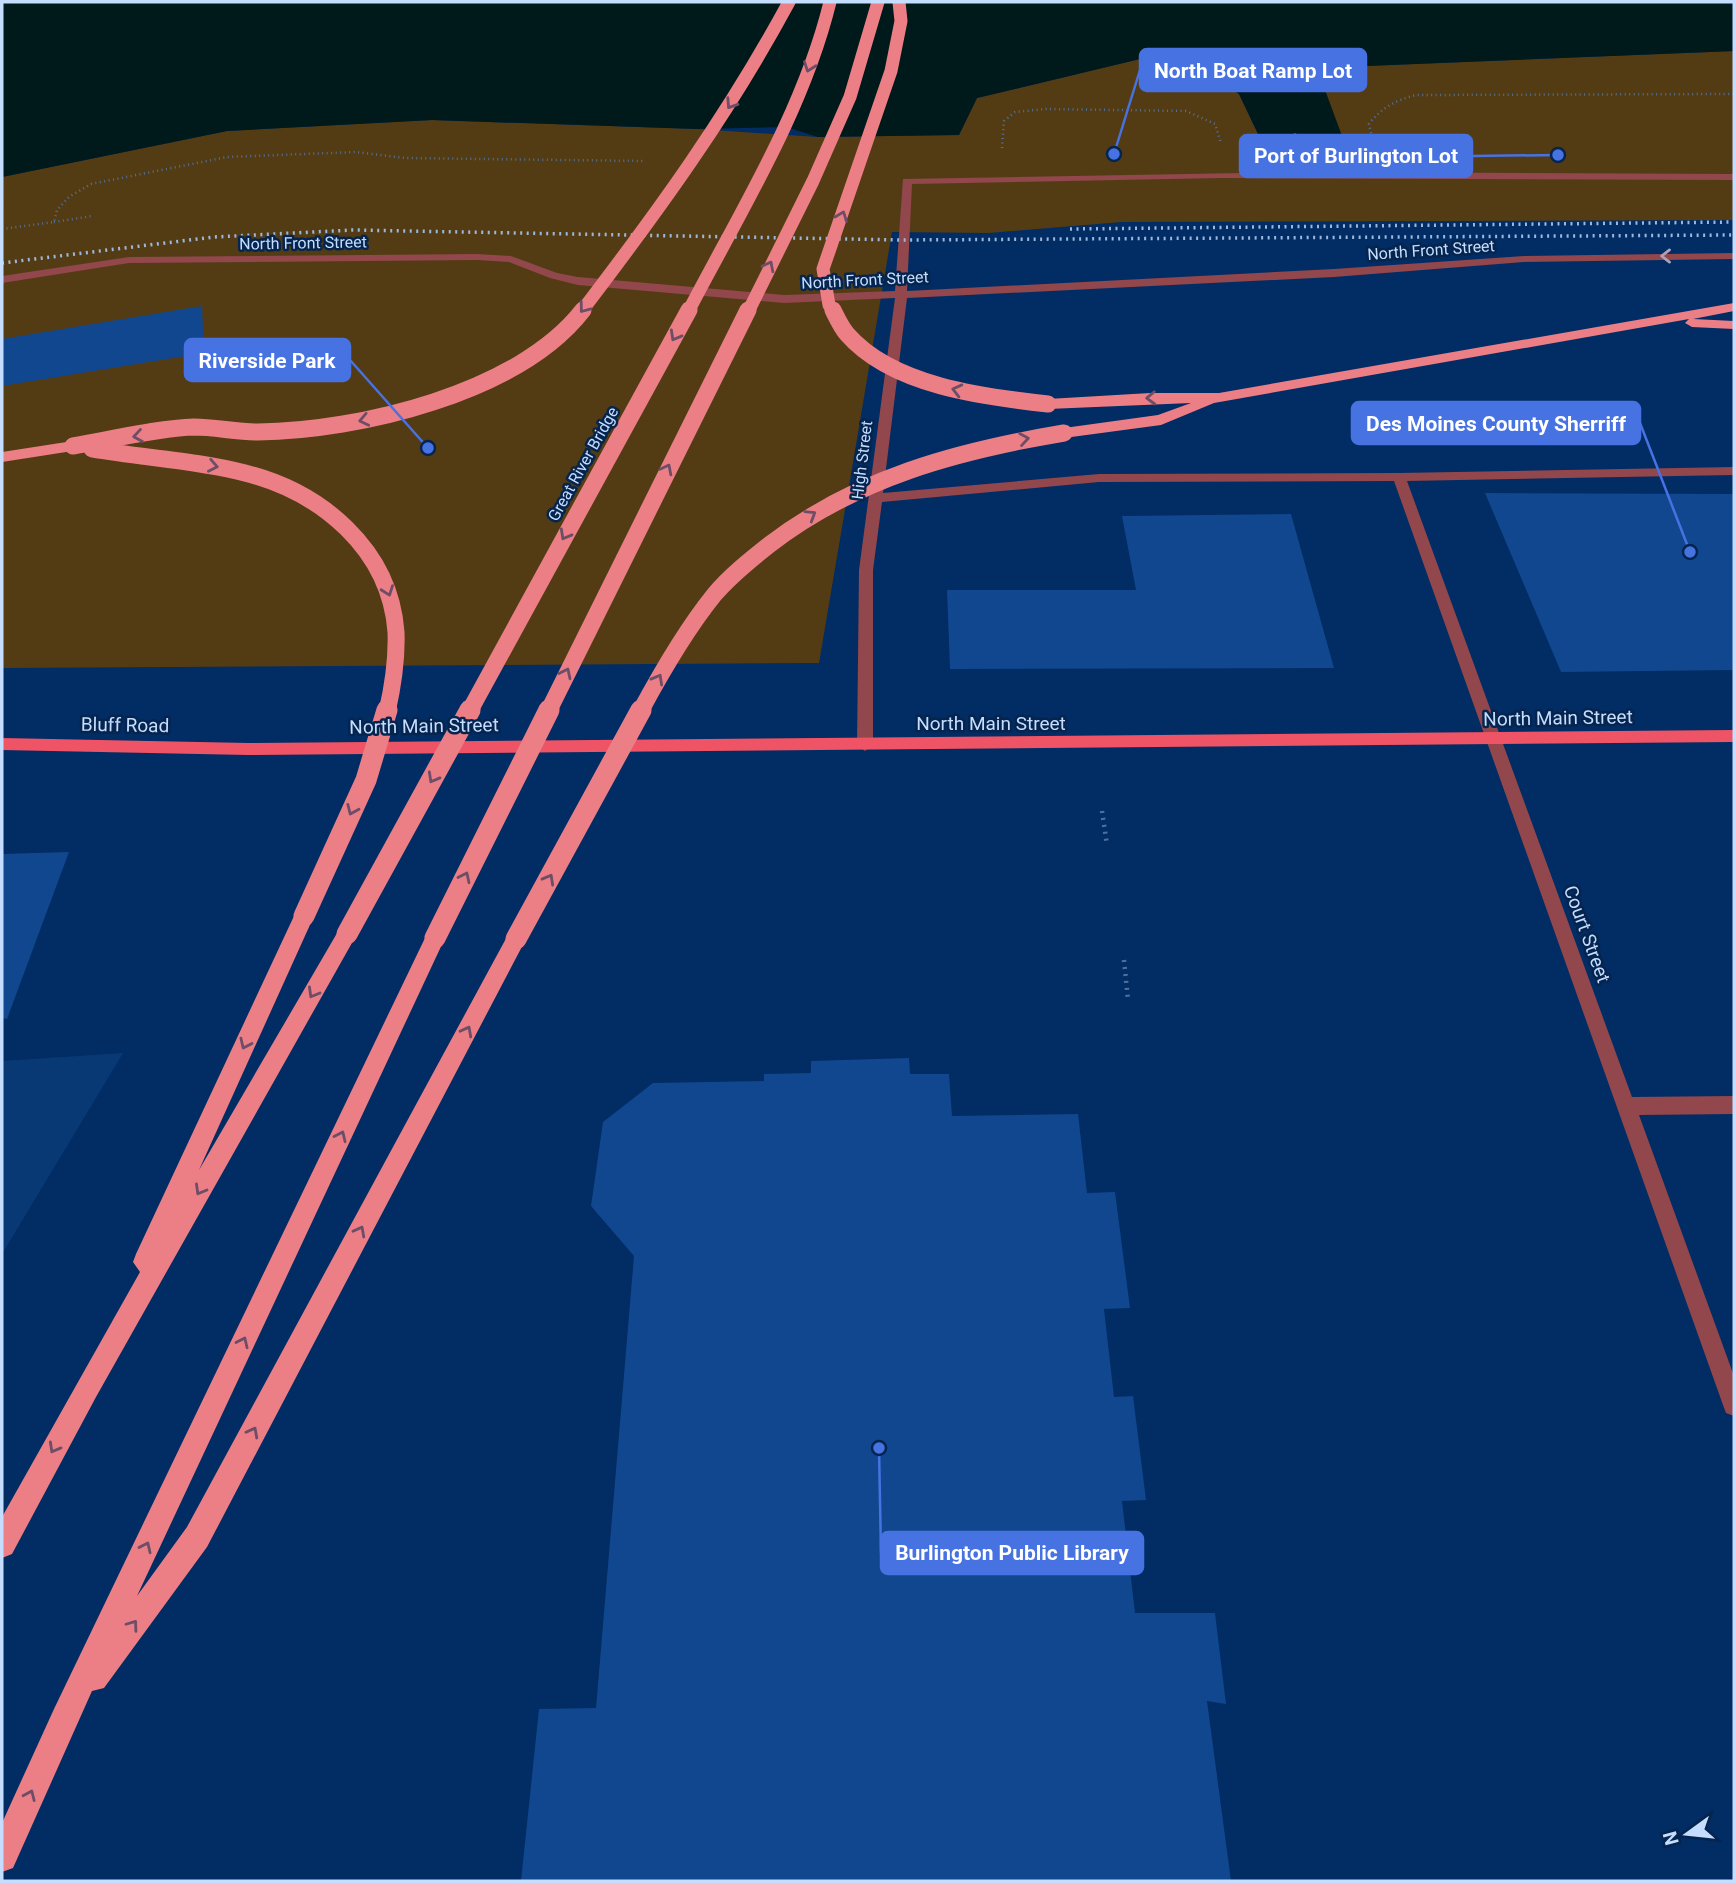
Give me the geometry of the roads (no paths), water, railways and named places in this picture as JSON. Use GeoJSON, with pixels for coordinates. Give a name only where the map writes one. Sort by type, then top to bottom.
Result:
{"type":"FeatureCollection","features":[{"type":"Feature","properties":{"kind":"highway"},"geometry":{"type":"LineString","coordinates":[[2,457],[193,427],[258,432],[358,422],[450,397],[491,379],[540,352],[576,319],[670,196],[751,73],[789,2]]}},
{"type":"Feature","properties":{"kind":"highway","name":"Great River Bridge"},"geometry":{"type":"LineString","coordinates":[[86,1388],[347,934],[686,316],[797,99],[823,30],[830,2]]}},
{"type":"Feature","properties":{"kind":"highway"},"geometry":{"type":"LineString","coordinates":[[2,1857],[64,1720],[435,938],[813,181],[850,97],[878,2]]}},
{"type":"Feature","properties":{"kind":"highway"},"geometry":{"type":"LineString","coordinates":[[899,2],[901,21],[891,71],[824,269],[823,286],[829,307],[840,326],[857,344],[877,359],[914,376],[980,396],[1048,404],[1150,398],[1219,398],[1734,307]]}},
{"type":"Feature","properties":{"kind":"highway"},"geometry":{"type":"LineString","coordinates":[[1651,321],[1734,325]]}},
{"type":"Feature","properties":{"kind":"highway"},"geometry":{"type":"LineString","coordinates":[[64,1720],[197,1537],[516,939],[680,642],[717,592],[796,525],[867,484],[910,466],[957,453],[1065,433],[1160,420],[1219,398]]}},
{"type":"Feature","properties":{"kind":"highway"},"geometry":{"type":"LineString","coordinates":[[2,1544],[86,1388],[373,764],[391,699],[398,640],[390,595],[373,557],[343,520],[307,496],[260,477],[207,464],[159,460],[73,446]]}},
{"type":"Feature","properties":{"kind":"main road","name":"North Main Street"},"geometry":{"type":"LineString","coordinates":[[248,749],[1734,736]]}},
{"type":"Feature","properties":{"kind":"main road","name":"Bluff Road"},"geometry":{"type":"LineString","coordinates":[[2,744],[248,749]]}},
{"type":"Feature","properties":{"kind":"street"},"geometry":{"type":"LineString","coordinates":[[1295,136],[1309,176],[1734,177]]}},
{"type":"Feature","properties":{"kind":"street","name":"High Street"},"geometry":{"type":"LineString","coordinates":[[864,745],[866,570],[901,295],[907,181],[1051,177],[1309,176]]}},
{"type":"Feature","properties":{"kind":"street","name":"North Front Street"},"geometry":{"type":"LineString","coordinates":[[2,280],[129,260],[477,257],[511,259],[554,276],[578,281],[783,299],[1334,273],[1592,256],[1734,256]]}},
{"type":"Feature","properties":{"kind":"street"},"geometry":{"type":"LineString","coordinates":[[875,498],[1099,478],[1399,477],[1734,471]]}},
{"type":"Feature","properties":{"kind":"street","name":"Court Street"},"geometry":{"type":"LineString","coordinates":[[1399,477],[1734,1405]]}},
{"type":"Feature","properties":{"kind":"street"},"geometry":{"type":"LineString","coordinates":[[1627,1106],[1734,1105]]}},
{"type":"Feature","properties":{"kind":"railway"},"geometry":{"type":"LineString","coordinates":[[1070,229],[1734,222]]}},
{"type":"Feature","properties":{"kind":"railway"},"geometry":{"type":"LineString","coordinates":[[2,263],[214,237],[353,230],[902,240],[1734,235]]}},
{"type":"Feature","properties":{"kind":"place","name":"North Boat Ramp Lot"},"geometry":{"type":"Point","coordinates":[1114,154]}},
{"type":"Feature","properties":{"kind":"place","name":"Port of Burlington Lot"},"geometry":{"type":"Point","coordinates":[1558,155]}},
{"type":"Feature","properties":{"kind":"place","name":"Riverside Park"},"geometry":{"type":"Point","coordinates":[428,448]}},
{"type":"Feature","properties":{"kind":"place","name":"Des Moines County Sherriff"},"geometry":{"type":"Point","coordinates":[1690,552]}},
{"type":"Feature","properties":{"kind":"place","name":"Burlington Public Library"},"geometry":{"type":"Point","coordinates":[879,1448]}}]}
